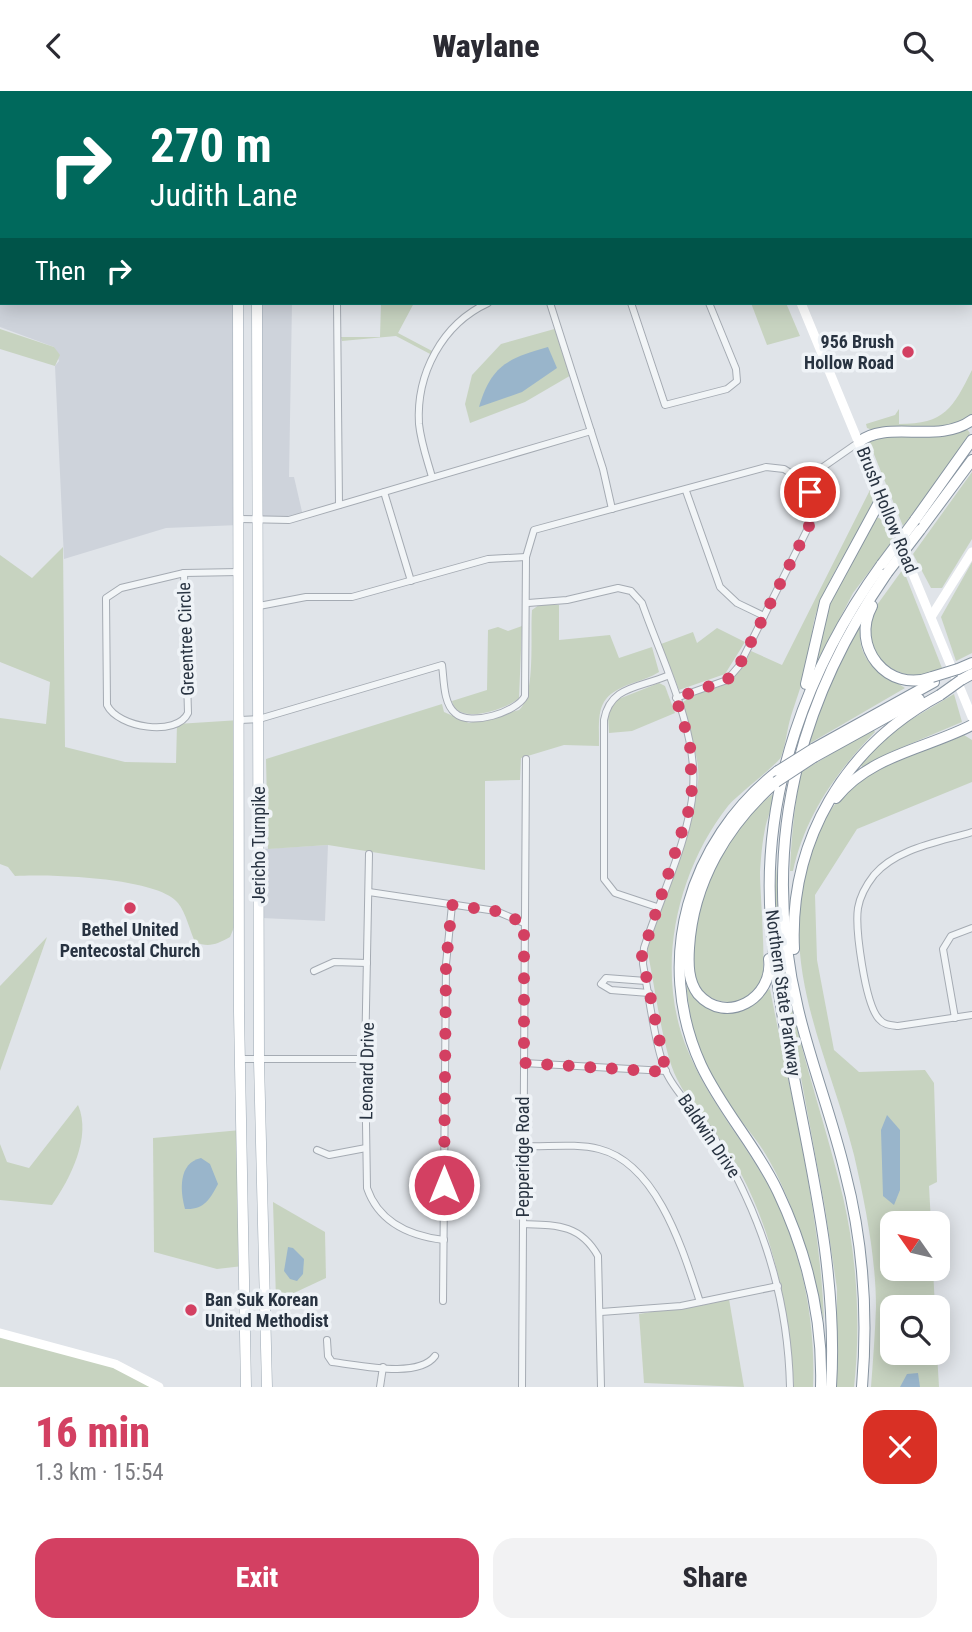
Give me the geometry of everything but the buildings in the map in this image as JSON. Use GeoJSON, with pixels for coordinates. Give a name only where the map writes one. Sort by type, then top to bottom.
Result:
{"type":"FeatureCollection","features":[{"type":"Feature","properties":{"kind":"highway"},"geometry":{"type":"LineString","coordinates":[[859,442],[872,434],[945,432],[972,420]]}},
{"type":"Feature","properties":{"kind":"highway","name":"Northern State Parkway"},"geometry":{"type":"LineString","coordinates":[[918,525],[972,440]]}},
{"type":"Feature","properties":{"kind":"highway","name":"Northern State Parkway"},"geometry":{"type":"LineString","coordinates":[[831,1387],[832,1313],[827,1251],[782,1006],[771,918],[774,829],[798,722],[839,629],[918,525],[972,462]]}},
{"type":"Feature","properties":{"kind":"highway"},"geometry":{"type":"LineString","coordinates":[[798,722],[822,610],[882,497]]}},
{"type":"Feature","properties":{"kind":"highway"},"geometry":{"type":"LineString","coordinates":[[885,568],[865,622],[869,652],[881,669],[894,677],[936,686]]}},
{"type":"Feature","properties":{"kind":"highway","name":"Northern State Parkway"},"geometry":{"type":"LineString","coordinates":[[862,1387],[864,1322],[859,1248],[846,1175],[792,984],[785,932],[784,857],[793,780],[812,713],[841,648],[885,568]]}},
{"type":"Feature","properties":{"kind":"highway"},"geometry":{"type":"LineString","coordinates":[[821,1387],[816,1311],[798,1238],[767,1170],[701,1064],[687,1025],[681,986],[683,925],[701,864],[732,814],[777,776],[936,686],[964,674],[972,663]]}},
{"type":"Feature","properties":{"kind":"highway"},"geometry":{"type":"LineString","coordinates":[[867,1387],[870,1305],[860,1213],[846,1152],[805,1016],[794,953],[797,884],[814,829],[831,795],[862,753],[936,686]]}},
{"type":"Feature","properties":{"kind":"highway"},"geometry":{"type":"LineString","coordinates":[[814,829],[840,793],[865,771],[972,725]]}},
{"type":"Feature","properties":{"kind":"highway"},"geometry":{"type":"LineString","coordinates":[[771,918],[770,970],[759,994],[747,1004],[732,1008],[720,1007],[704,999],[692,983],[689,964],[691,928],[699,894],[713,860],[734,825],[777,776]]}},
{"type":"Feature","properties":{"kind":"main road","name":"Jericho Turnpike"},"geometry":{"type":"LineString","coordinates":[[238,305],[240,1059],[246,1387]]}},
{"type":"Feature","properties":{"kind":"main road","name":"Jericho Turnpike"},"geometry":{"type":"LineString","coordinates":[[257,305],[260,1061],[267,1387]]}},
{"type":"Feature","properties":{"kind":"main road","name":"Brush Hollow Road"},"geometry":{"type":"LineString","coordinates":[[801,305],[972,717]]}},
{"type":"Feature","properties":{"kind":"main road"},"geometry":{"type":"LineString","coordinates":[[931,617],[972,552]]}},
{"type":"Feature","properties":{"kind":"main road"},"geometry":{"type":"LineString","coordinates":[[924,600],[948,590]]}},
{"type":"Feature","properties":{"kind":"main road"},"geometry":{"type":"LineString","coordinates":[[0,1333],[116,1364],[159,1387]]}},
{"type":"Feature","properties":{"kind":"street"},"geometry":{"type":"LineString","coordinates":[[337,305],[339,505]]}},
{"type":"Feature","properties":{"kind":"street"},"geometry":{"type":"LineString","coordinates":[[468,305],[470,311]]}},
{"type":"Feature","properties":{"kind":"street"},"geometry":{"type":"LineString","coordinates":[[432,477],[419,425],[423,382],[438,347],[470,311],[484,305]]}},
{"type":"Feature","properties":{"kind":"street"},"geometry":{"type":"LineString","coordinates":[[551,305],[591,431],[611,509]]}},
{"type":"Feature","properties":{"kind":"street"},"geometry":{"type":"LineString","coordinates":[[632,305],[665,405],[727,389],[737,381],[736,369],[710,305]]}},
{"type":"Feature","properties":{"kind":"street"},"geometry":{"type":"LineString","coordinates":[[239,519],[289,520],[591,431]]}},
{"type":"Feature","properties":{"kind":"street"},"geometry":{"type":"LineString","coordinates":[[803,481],[859,442]]}},
{"type":"Feature","properties":{"kind":"street"},"geometry":{"type":"LineString","coordinates":[[240,720],[260,719],[442,665],[448,703],[460,717],[480,717],[521,704],[526,682],[526,557],[530,536],[539,528],[686,491],[766,467],[784,469],[803,481],[813,505],[810,524],[731,676],[676,698]]}},
{"type":"Feature","properties":{"kind":"street"},"geometry":{"type":"LineString","coordinates":[[686,491],[720,587],[737,603],[764,616]]}},
{"type":"Feature","properties":{"kind":"street"},"geometry":{"type":"LineString","coordinates":[[384,492],[411,581]]}},
{"type":"Feature","properties":{"kind":"street"},"geometry":{"type":"LineString","coordinates":[[259,606],[306,597],[352,597],[488,559],[526,557]]}},
{"type":"Feature","properties":{"kind":"street","name":"Greentree Circle"},"geometry":{"type":"LineString","coordinates":[[184,573],[188,713],[180,723],[170,726],[123,722],[114,716],[107,705],[106,598],[121,588],[184,573],[239,572]]}},
{"type":"Feature","properties":{"kind":"street","name":"Baldwin Drive"},"geometry":{"type":"LineString","coordinates":[[528,603],[566,600],[624,589],[636,595],[642,603],[676,698],[693,765],[694,787],[687,820],[642,956],[646,981],[666,1072],[713,1136],[739,1179],[763,1234],[785,1320],[790,1387]]}},
{"type":"Feature","properties":{"kind":"street"},"geometry":{"type":"LineString","coordinates":[[657,907],[615,893],[604,879],[604,720],[606,707],[614,696],[667,676]]}},
{"type":"Feature","properties":{"kind":"street","name":"Pepperidge Road"},"geometry":{"type":"LineString","coordinates":[[522,1387],[526,759]]}},
{"type":"Feature","properties":{"kind":"street"},"geometry":{"type":"LineString","coordinates":[[972,832],[910,851],[886,864],[867,885],[857,921],[872,1006],[879,1019],[887,1025],[898,1026],[972,1015]]}},
{"type":"Feature","properties":{"kind":"street","name":"Leonard Drive"},"geometry":{"type":"LineString","coordinates":[[369,854],[365,1059],[367,1188],[373,1202],[401,1230],[416,1237],[444,1240]]}},
{"type":"Feature","properties":{"kind":"street"},"geometry":{"type":"LineString","coordinates":[[369,892],[496,911],[524,923]]}},
{"type":"Feature","properties":{"kind":"street"},"geometry":{"type":"LineString","coordinates":[[443,1301],[446,964],[452,905]]}},
{"type":"Feature","properties":{"kind":"street"},"geometry":{"type":"LineString","coordinates":[[955,1018],[943,949],[951,936],[972,928]]}},
{"type":"Feature","properties":{"kind":"street"},"geometry":{"type":"LineString","coordinates":[[314,971],[334,962],[368,963]]}},
{"type":"Feature","properties":{"kind":"street"},"geometry":{"type":"LineString","coordinates":[[646,981],[610,978],[604,979],[601,984],[611,990],[649,993]]}},
{"type":"Feature","properties":{"kind":"street"},"geometry":{"type":"LineString","coordinates":[[240,1059],[365,1059]]}},
{"type":"Feature","properties":{"kind":"street"},"geometry":{"type":"LineString","coordinates":[[524,1063],[666,1072]]}},
{"type":"Feature","properties":{"kind":"street"},"geometry":{"type":"LineString","coordinates":[[523,1146],[599,1149],[632,1166],[647,1184],[670,1224],[700,1302]]}},
{"type":"Feature","properties":{"kind":"street"},"geometry":{"type":"LineString","coordinates":[[317,1150],[329,1154],[366,1148]]}},
{"type":"Feature","properties":{"kind":"street"},"geometry":{"type":"LineString","coordinates":[[523,1224],[567,1226],[591,1243],[600,1265],[601,1387]]}},
{"type":"Feature","properties":{"kind":"street"},"geometry":{"type":"LineString","coordinates":[[601,1312],[656,1310],[778,1286]]}},
{"type":"Feature","properties":{"kind":"street"},"geometry":{"type":"LineString","coordinates":[[327,1340],[328,1356],[332,1362],[420,1368],[435,1356]]}},
{"type":"Feature","properties":{"kind":"street"},"geometry":{"type":"LineString","coordinates":[[380,1387],[383,1367]]}},
{"type":"Feature","properties":{"kind":"shaded area"},"geometry":{"type":"Polygon","coordinates":[[[0,305],[241,305],[239,525],[166,528],[64,559],[55,366],[59,361],[54,347],[0,327],[0,305]]]}},
{"type":"Feature","properties":{"kind":"shaded area"},"geometry":{"type":"Polygon","coordinates":[[[262,305],[292,305],[289,477],[294,477],[303,516],[289,520],[258,519],[262,305]]]}},
{"type":"Feature","properties":{"kind":"shaded area"},"geometry":{"type":"Polygon","coordinates":[[[328,845],[325,921],[262,918],[262,849],[328,845]]]}},
{"type":"Feature","properties":{"kind":"green space"},"geometry":{"type":"Polygon","coordinates":[[[381,305],[413,305],[398,333],[434,352],[432,355],[396,336],[342,341],[341,337],[380,337],[381,305]]]}},
{"type":"Feature","properties":{"kind":"green space"},"geometry":{"type":"Polygon","coordinates":[[[752,305],[787,305],[800,336],[767,345],[752,305]]]}},
{"type":"Feature","properties":{"kind":"green space"},"geometry":{"type":"Polygon","coordinates":[[[558,328],[573,374],[525,402],[470,423],[465,404],[472,375],[501,344],[558,328]]]}},
{"type":"Feature","properties":{"kind":"green space"},"geometry":{"type":"Polygon","coordinates":[[[0,329],[54,347],[60,355],[55,366],[0,349],[0,329]]]}},
{"type":"Feature","properties":{"kind":"green space"},"geometry":{"type":"Polygon","coordinates":[[[972,370],[972,415],[963,420],[936,428],[905,432],[867,428],[866,424],[895,415],[899,409],[899,424],[927,421],[937,417],[953,404],[972,370]]]}},
{"type":"Feature","properties":{"kind":"green space"},"geometry":{"type":"Polygon","coordinates":[[[966,428],[970,433],[963,445],[903,526],[869,442],[872,437],[936,436],[966,428]]]}},
{"type":"Feature","properties":{"kind":"green space"},"geometry":{"type":"Polygon","coordinates":[[[972,472],[972,539],[942,588],[931,588],[913,554],[972,472]]]}},
{"type":"Feature","properties":{"kind":"green space"},"geometry":{"type":"Polygon","coordinates":[[[870,490],[873,502],[868,515],[835,572],[816,614],[806,667],[781,757],[728,806],[710,832],[695,861],[684,892],[672,956],[678,1020],[688,1051],[706,1088],[772,1192],[799,1262],[812,1338],[813,1387],[794,1387],[782,1293],[766,1233],[742,1175],[726,1148],[688,1097],[672,1067],[660,1019],[648,943],[684,842],[698,782],[697,761],[683,702],[728,682],[751,651],[782,665],[870,490]]]}},
{"type":"Feature","properties":{"kind":"green space"},"geometry":{"type":"Polygon","coordinates":[[[876,517],[884,520],[893,540],[853,593],[815,666],[825,609],[876,517]]]}},
{"type":"Feature","properties":{"kind":"green space"},"geometry":{"type":"Polygon","coordinates":[[[63,547],[65,747],[125,762],[176,763],[177,724],[240,720],[240,913],[230,937],[217,943],[205,945],[195,942],[178,903],[167,894],[101,879],[15,876],[8,867],[0,864],[0,718],[46,724],[50,682],[0,662],[0,555],[32,578],[63,547]]]}},
{"type":"Feature","properties":{"kind":"green space"},"geometry":{"type":"Polygon","coordinates":[[[972,562],[972,653],[956,661],[941,617],[972,562]]]}},
{"type":"Feature","properties":{"kind":"green space"},"geometry":{"type":"Polygon","coordinates":[[[903,569],[942,668],[922,675],[897,671],[872,655],[869,616],[903,569]]]}},
{"type":"Feature","properties":{"kind":"green space"},"geometry":{"type":"Polygon","coordinates":[[[539,605],[559,605],[559,640],[610,635],[619,658],[652,647],[659,672],[621,688],[606,699],[600,714],[599,746],[564,745],[521,758],[520,780],[485,781],[485,870],[328,845],[268,849],[266,759],[442,704],[444,712],[469,723],[519,710],[528,692],[530,679],[532,610],[539,605]]]}},
{"type":"Feature","properties":{"kind":"green space"},"geometry":{"type":"Polygon","coordinates":[[[861,618],[861,645],[869,662],[905,688],[807,745],[830,680],[861,618]]]}},
{"type":"Feature","properties":{"kind":"green space"},"geometry":{"type":"Polygon","coordinates":[[[522,626],[519,698],[504,707],[482,713],[463,713],[456,709],[452,701],[487,690],[488,630],[498,627],[508,631],[522,626]]]}},
{"type":"Feature","properties":{"kind":"green space"},"geometry":{"type":"Polygon","coordinates":[[[717,628],[745,642],[725,674],[679,690],[661,644],[693,632],[697,643],[717,628]]]}},
{"type":"Feature","properties":{"kind":"green space"},"geometry":{"type":"Polygon","coordinates":[[[659,683],[665,686],[675,713],[632,731],[609,733],[608,715],[616,700],[659,683]]]}},
{"type":"Feature","properties":{"kind":"green space"},"geometry":{"type":"Polygon","coordinates":[[[954,694],[962,722],[891,752],[863,768],[860,764],[895,729],[954,694]]]}},
{"type":"Feature","properties":{"kind":"green space"},"geometry":{"type":"Polygon","coordinates":[[[873,729],[875,732],[847,763],[824,796],[805,832],[793,871],[790,871],[792,835],[801,772],[873,729]]]}},
{"type":"Feature","properties":{"kind":"green space"},"geometry":{"type":"Polygon","coordinates":[[[964,735],[972,740],[972,782],[857,829],[815,895],[817,960],[834,1050],[859,1072],[925,1070],[934,1083],[937,1182],[929,1186],[930,1211],[880,1211],[880,1281],[934,1281],[934,1295],[880,1295],[880,1365],[938,1365],[939,1387],[871,1387],[876,1288],[866,1211],[854,1155],[809,1005],[799,930],[802,892],[812,852],[832,808],[856,784],[900,760],[964,735]]]}},
{"type":"Feature","properties":{"kind":"green space"},"geometry":{"type":"Polygon","coordinates":[[[773,794],[764,834],[760,872],[763,975],[754,993],[734,1002],[723,1002],[703,992],[693,972],[695,925],[712,874],[725,850],[739,828],[773,794]]]}},
{"type":"Feature","properties":{"kind":"green space"},"geometry":{"type":"Polygon","coordinates":[[[777,865],[782,953],[789,994],[843,1197],[852,1243],[857,1316],[854,1387],[836,1387],[837,1289],[825,1208],[781,969],[774,898],[777,865]]]}},
{"type":"Feature","properties":{"kind":"green space"},"geometry":{"type":"Polygon","coordinates":[[[47,937],[0,1071],[0,986],[47,937]]]}},
{"type":"Feature","properties":{"kind":"green space"},"geometry":{"type":"Polygon","coordinates":[[[686,953],[692,991],[731,1011],[770,989],[811,1196],[824,1321],[802,1238],[788,1198],[764,1152],[715,1083],[699,1048],[687,992],[686,953]]]}},
{"type":"Feature","properties":{"kind":"green space"},"geometry":{"type":"Polygon","coordinates":[[[78,1105],[82,1117],[81,1144],[66,1183],[52,1205],[0,1200],[0,1144],[7,1162],[29,1168],[78,1105]]]}},
{"type":"Feature","properties":{"kind":"green space"},"geometry":{"type":"Polygon","coordinates":[[[241,1130],[243,1266],[217,1269],[154,1252],[153,1138],[241,1130]]]}},
{"type":"Feature","properties":{"kind":"green space"},"geometry":{"type":"Polygon","coordinates":[[[273,1202],[325,1232],[326,1278],[279,1300],[276,1299],[273,1202]]]}},
{"type":"Feature","properties":{"kind":"green space"},"geometry":{"type":"Polygon","coordinates":[[[729,1299],[744,1387],[644,1383],[639,1314],[729,1299]]]}},
{"type":"Feature","properties":{"kind":"green space"},"geometry":{"type":"Polygon","coordinates":[[[0,1333],[96,1358],[159,1387],[0,1387],[0,1333]]]}},
{"type":"Feature","properties":{"kind":"water"},"geometry":{"type":"Polygon","coordinates":[[[548,347],[557,368],[522,392],[479,407],[489,381],[503,365],[522,355],[548,347]]]}},
{"type":"Feature","properties":{"kind":"water"},"geometry":{"type":"Polygon","coordinates":[[[887,1115],[900,1130],[900,1190],[894,1205],[883,1196],[881,1130],[887,1115]]]}},
{"type":"Feature","properties":{"kind":"water"},"geometry":{"type":"Polygon","coordinates":[[[201,1158],[210,1164],[218,1184],[206,1203],[197,1208],[185,1209],[182,1179],[188,1166],[201,1158]]]}},
{"type":"Feature","properties":{"kind":"water"},"geometry":{"type":"Polygon","coordinates":[[[288,1247],[293,1248],[304,1259],[303,1274],[297,1281],[290,1279],[284,1271],[288,1247]]]}},
{"type":"Feature","properties":{"kind":"water"},"geometry":{"type":"Polygon","coordinates":[[[918,1373],[920,1387],[900,1387],[907,1374],[918,1373]]]}},
{"type":"Feature","properties":{"kind":"place","name":"956 Brush Hollow Road"},"geometry":{"type":"Point","coordinates":[908,352]}},
{"type":"Feature","properties":{"kind":"place","name":"Bethel United Pentecostal Church"},"geometry":{"type":"Point","coordinates":[130,908]}},
{"type":"Feature","properties":{"kind":"place","name":"Ban Suk Korean United Methodist"},"geometry":{"type":"Point","coordinates":[191,1310]}},
{"type":"Feature","properties":{"kind":"route"},"geometry":{"type":"LineString","coordinates":[[444,1185],[446,964],[452,905],[496,911],[524,923],[524,1063],[666,1072],[642,956],[687,820],[694,787],[690,744],[676,698],[727,680],[739,666],[810,524],[813,505],[810,492]]}}]}
